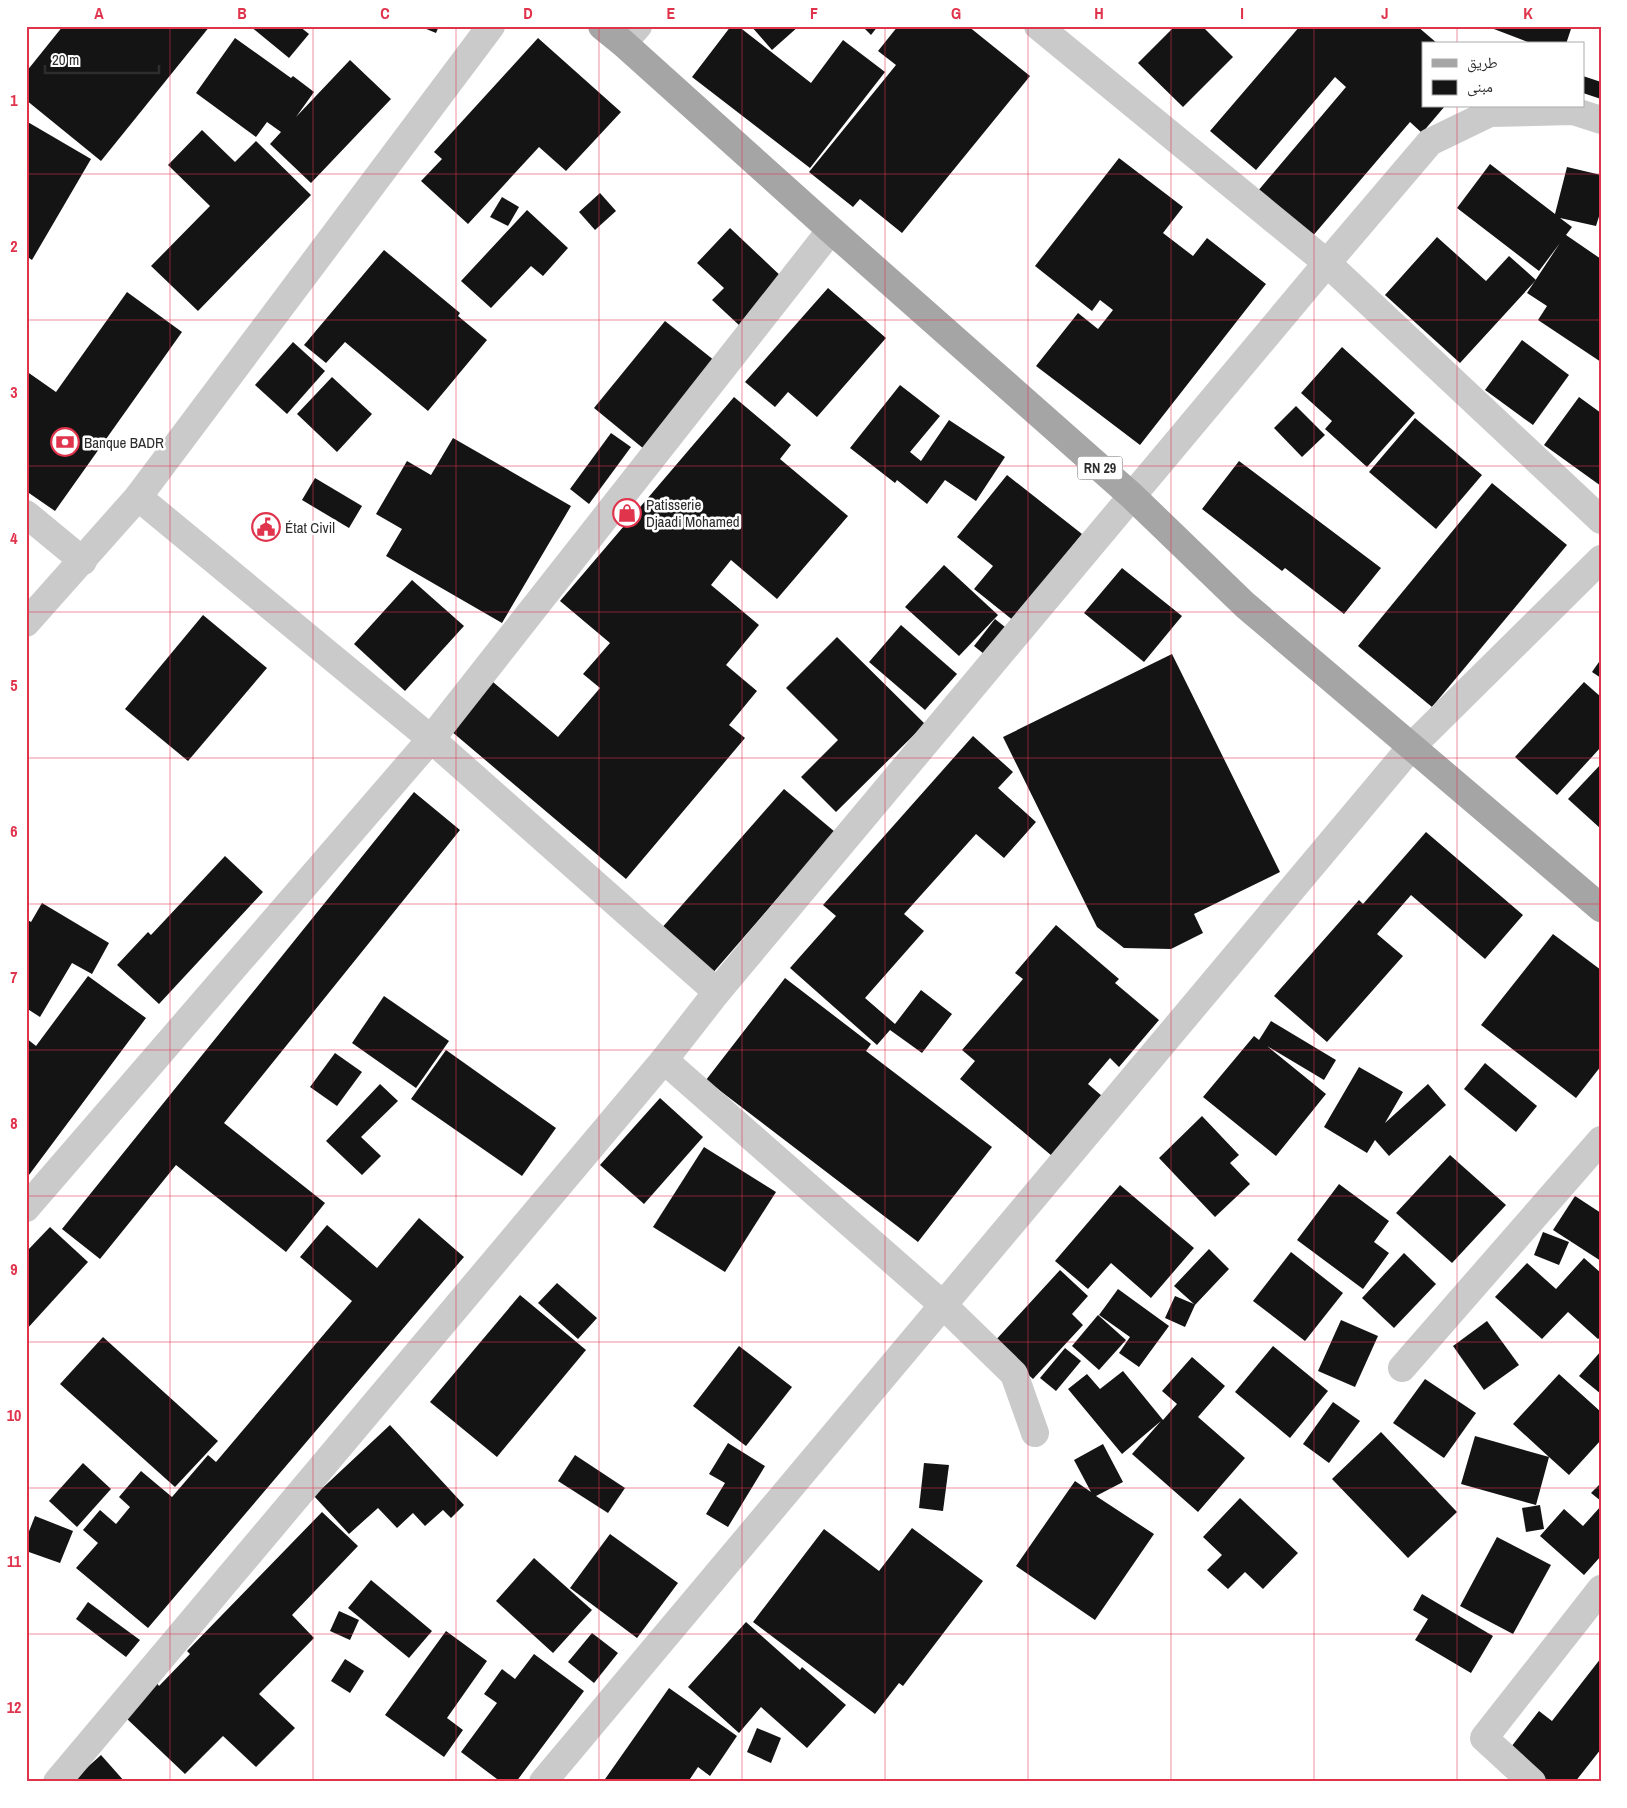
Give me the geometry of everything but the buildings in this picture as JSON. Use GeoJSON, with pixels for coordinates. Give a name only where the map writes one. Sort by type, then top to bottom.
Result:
{"type":"FeatureCollection","features":[{"type":"Feature","properties":{"kind":"main road","name":"RN 29"},"geometry":{"type":"LineString","coordinates":[[602,26],[630,35],[831,230],[1132,496],[1246,605],[1601,908]]}},
{"type":"Feature","properties":{"kind":"street"},"geometry":{"type":"LineString","coordinates":[[26,623],[138,497],[491,26]]}},
{"type":"Feature","properties":{"kind":"street"},"geometry":{"type":"LineString","coordinates":[[1038,26],[1327,262],[1601,520]]}},
{"type":"Feature","properties":{"kind":"street"},"geometry":{"type":"LineString","coordinates":[[57,1782],[664,1060],[717,992],[1327,262],[1430,142],[1490,113],[1573,111],[1601,120]]}},
{"type":"Feature","properties":{"kind":"street"},"geometry":{"type":"LineString","coordinates":[[26,1208],[431,739],[831,230]]}},
{"type":"Feature","properties":{"kind":"street"},"geometry":{"type":"LineString","coordinates":[[138,497],[431,739],[717,992]]}},
{"type":"Feature","properties":{"kind":"street"},"geometry":{"type":"LineString","coordinates":[[26,514],[83,561]]}},
{"type":"Feature","properties":{"kind":"street"},"geometry":{"type":"LineString","coordinates":[[543,1782],[1412,746],[1601,559]]}},
{"type":"Feature","properties":{"kind":"street"},"geometry":{"type":"LineString","coordinates":[[664,1060],[944,1305],[1014,1374],[1035,1433]]}},
{"type":"Feature","properties":{"kind":"street"},"geometry":{"type":"LineString","coordinates":[[1402,1368],[1601,1140]]}},
{"type":"Feature","properties":{"kind":"street"},"geometry":{"type":"LineString","coordinates":[[1532,1782],[1484,1738],[1601,1589]]}},
{"type":"Feature","properties":{"kind":"place","name":"Banque BADR"},"geometry":{"type":"Point","coordinates":[65,442]}},
{"type":"Feature","properties":{"kind":"place","name":"Patisserie Djaadi Mohamed"},"geometry":{"type":"Point","coordinates":[627,513]}},
{"type":"Feature","properties":{"kind":"place","name":"État Civil"},"geometry":{"type":"Point","coordinates":[266,527]}}]}
